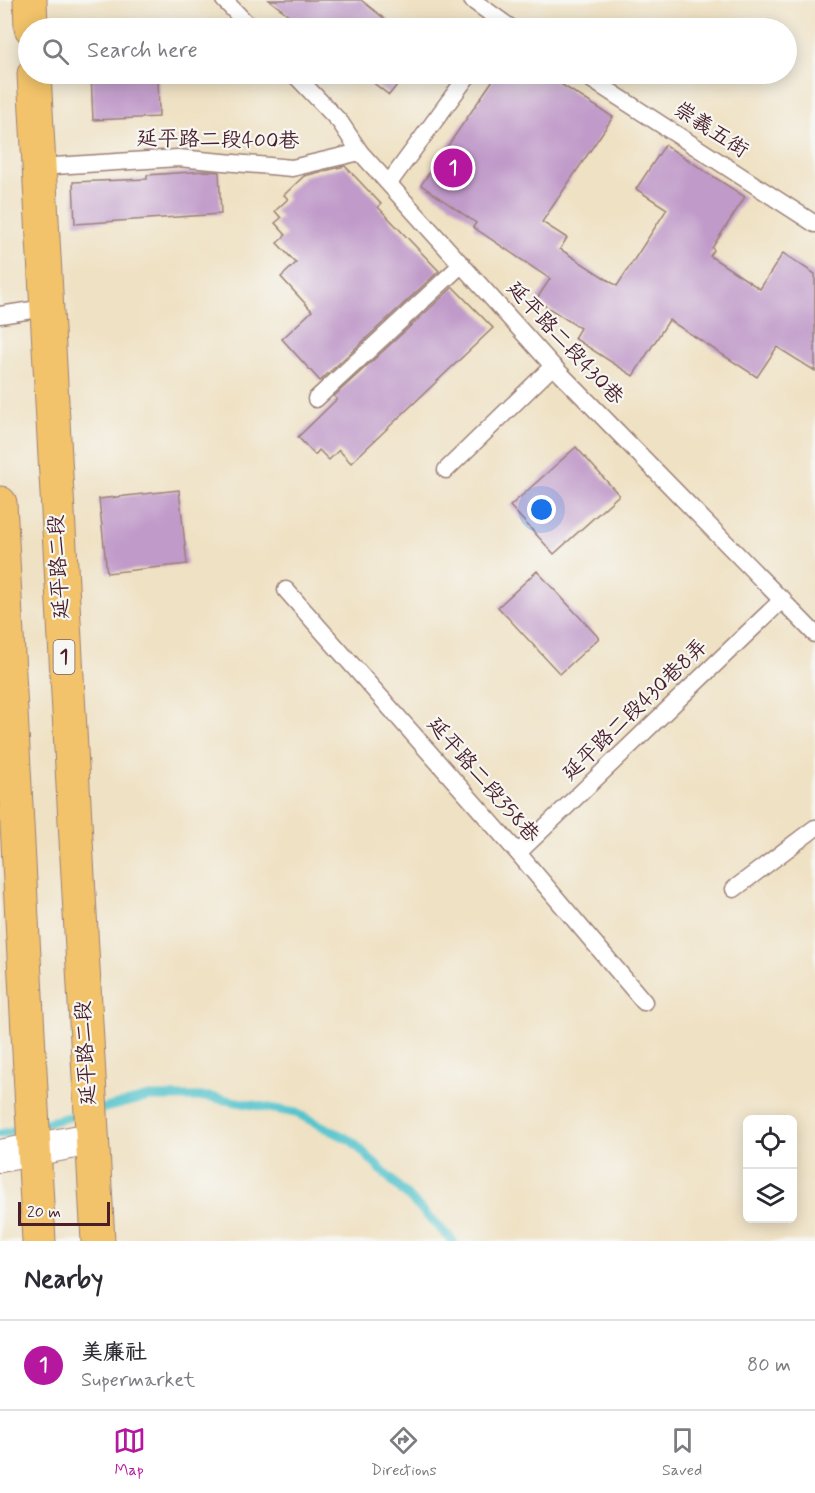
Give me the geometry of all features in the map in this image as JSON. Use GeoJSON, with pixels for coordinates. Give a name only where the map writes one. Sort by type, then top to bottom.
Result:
{"type":"FeatureCollection","features":[{"type":"Feature","properties":{"kind":"main road"},"geometry":{"type":"LineString","coordinates":[[30,0],[31,18]]}},
{"type":"Feature","properties":{"kind":"main road","name":"延平路二段"},"geometry":{"type":"LineString","coordinates":[[35,84],[45,308],[98,1241]]}},
{"type":"Feature","properties":{"kind":"main road"},"geometry":{"type":"LineString","coordinates":[[0,503],[39,1241]]}},
{"type":"Feature","properties":{"kind":"street"},"geometry":{"type":"LineString","coordinates":[[0,1156],[91,1138]]}},
{"type":"Feature","properties":{"kind":"lane"},"geometry":{"type":"LineString","coordinates":[[224,0],[241,18]]}},
{"type":"Feature","properties":{"kind":"lane"},"geometry":{"type":"LineString","coordinates":[[472,0],[494,18]]}},
{"type":"Feature","properties":{"kind":"lane","name":"延平路二段430巷"},"geometry":{"type":"LineString","coordinates":[[304,84],[340,122],[360,152],[553,366],[815,634]]}},
{"type":"Feature","properties":{"kind":"lane"},"geometry":{"type":"LineString","coordinates":[[389,183],[462,84]]}},
{"type":"Feature","properties":{"kind":"lane","name":"崇義五街"},"geometry":{"type":"LineString","coordinates":[[598,84],[815,224]]}},
{"type":"Feature","properties":{"kind":"lane","name":"延平路二段400巷"},"geometry":{"type":"LineString","coordinates":[[39,168],[178,158],[292,168],[360,152]]}},
{"type":"Feature","properties":{"kind":"lane"},"geometry":{"type":"LineString","coordinates":[[316,399],[462,264]]}},
{"type":"Feature","properties":{"kind":"lane"},"geometry":{"type":"LineString","coordinates":[[0,315],[45,308]]}},
{"type":"Feature","properties":{"kind":"lane"},"geometry":{"type":"LineString","coordinates":[[446,470],[553,366]]}},
{"type":"Feature","properties":{"kind":"lane","name":"延平路二段358巷"},"geometry":{"type":"LineString","coordinates":[[286,591],[518,853],[644,1002]]}},
{"type":"Feature","properties":{"kind":"lane","name":"延平路二段430巷8弄"},"geometry":{"type":"LineString","coordinates":[[518,853],[783,599]]}},
{"type":"Feature","properties":{"kind":"lane"},"geometry":{"type":"LineString","coordinates":[[734,889],[815,828]]}},
{"type":"Feature","properties":{"kind":"building"},"geometry":{"type":"Polygon","coordinates":[[[269,0],[361,0],[384,18],[293,18],[269,0]]]}},
{"type":"Feature","properties":{"kind":"building"},"geometry":{"type":"Polygon","coordinates":[[[91,84],[158,84],[159,117],[93,120],[91,84]]]}},
{"type":"Feature","properties":{"kind":"building"},"geometry":{"type":"Polygon","coordinates":[[[375,84],[398,84],[389,95],[375,84]]]}},
{"type":"Feature","properties":{"kind":"building"},"geometry":{"type":"Polygon","coordinates":[[[490,84],[561,84],[613,117],[542,222],[567,238],[560,249],[617,286],[667,209],[636,189],[665,145],[745,197],[712,248],[714,250],[710,256],[760,289],[783,253],[815,274],[815,371],[777,347],[757,377],[669,320],[633,376],[574,338],[580,328],[536,300],[550,279],[473,227],[476,223],[421,185],[490,84]]]}},
{"type":"Feature","properties":{"kind":"building"},"geometry":{"type":"Polygon","coordinates":[[[345,166],[381,204],[378,207],[439,271],[320,381],[282,339],[312,311],[281,277],[296,263],[277,243],[286,235],[275,223],[281,218],[275,211],[288,199],[284,195],[304,176],[345,166]]]}},
{"type":"Feature","properties":{"kind":"building"},"geometry":{"type":"Polygon","coordinates":[[[219,172],[221,214],[75,224],[73,182],[147,179],[147,175],[219,172]]]}},
{"type":"Feature","properties":{"kind":"building"},"geometry":{"type":"Polygon","coordinates":[[[453,287],[493,328],[351,463],[339,450],[329,460],[319,450],[315,455],[298,437],[337,399],[334,396],[453,287]]]}},
{"type":"Feature","properties":{"kind":"building"},"geometry":{"type":"Polygon","coordinates":[[[576,447],[619,495],[554,554],[510,506],[576,447]]]}},
{"type":"Feature","properties":{"kind":"building"},"geometry":{"type":"Polygon","coordinates":[[[179,490],[187,564],[107,573],[99,499],[179,490]]]}},
{"type":"Feature","properties":{"kind":"building"},"geometry":{"type":"Polygon","coordinates":[[[537,571],[599,638],[560,674],[498,607],[537,571]]]}},
{"type":"Feature","properties":{"kind":"waterway"},"geometry":{"type":"LineString","coordinates":[[0,1134],[149,1097],[210,1097],[296,1113],[352,1141],[453,1241]]}},
{"type":"Feature","properties":{"kind":"place","name":"美廉社"},"geometry":{"type":"Point","coordinates":[453,168]}}]}
